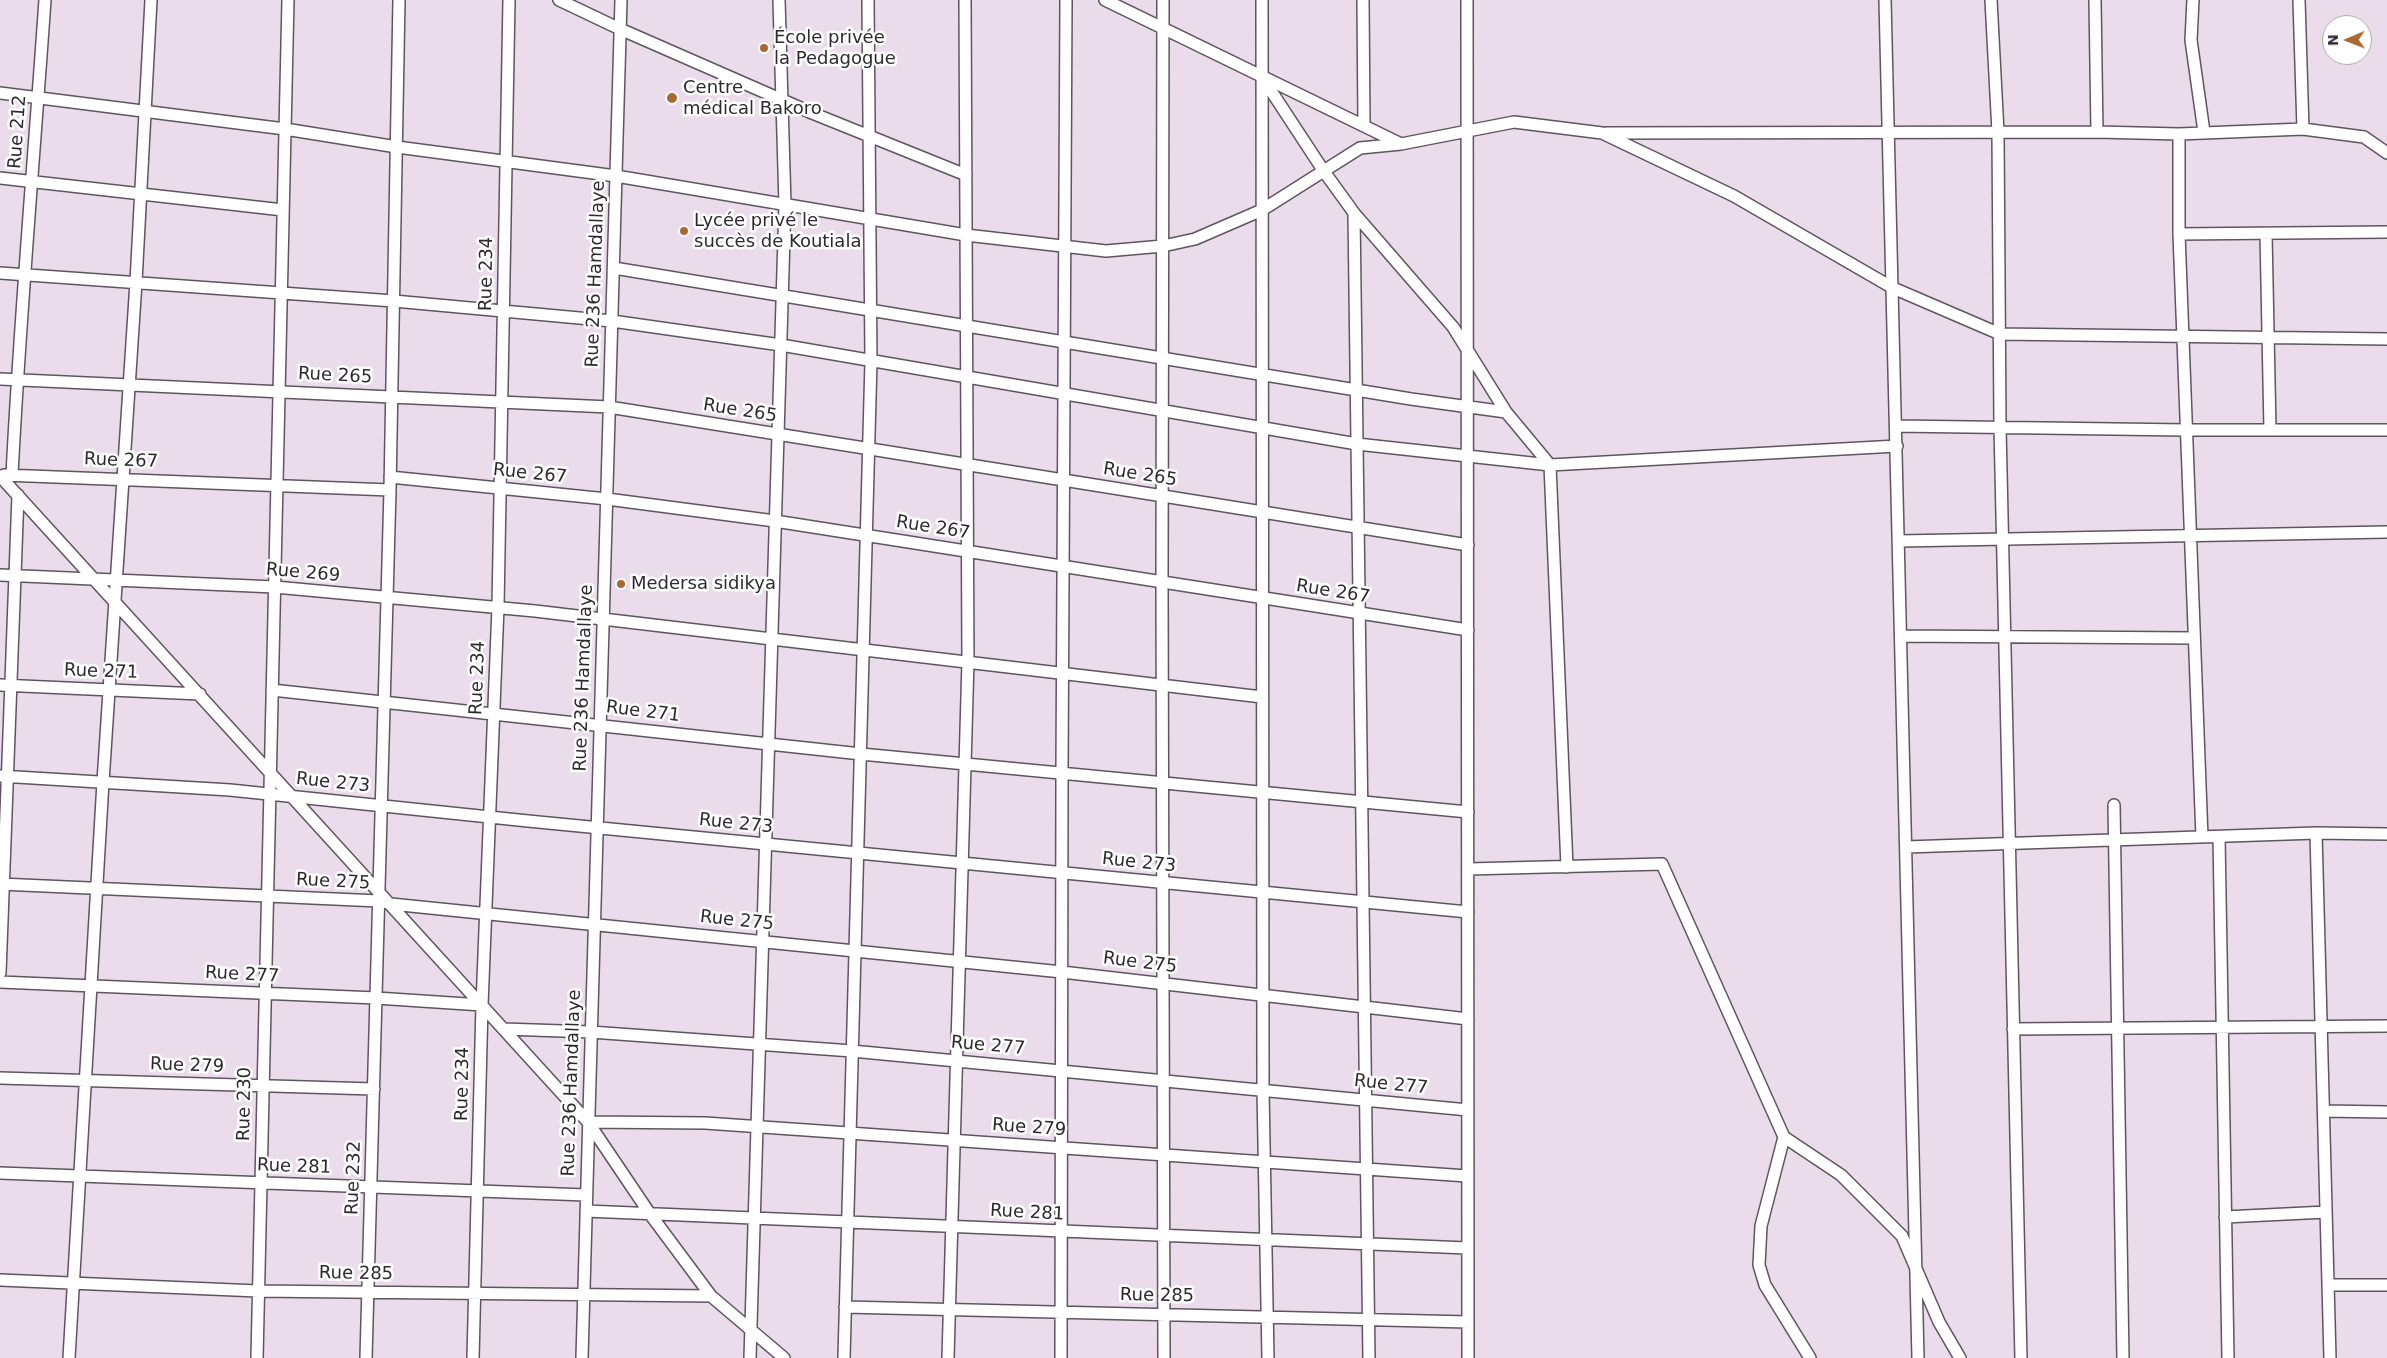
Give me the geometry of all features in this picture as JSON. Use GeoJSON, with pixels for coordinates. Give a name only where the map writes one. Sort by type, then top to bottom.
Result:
{"type":"FeatureCollection","features":[{"type":"Feature","properties":{"kind":"street","name":"Rue 212"},"geometry":{"type":"LineString","coordinates":[[12,475],[44,0]]}},
{"type":"Feature","properties":{"kind":"street"},"geometry":{"type":"LineString","coordinates":[[69,1358],[152,0]]}},
{"type":"Feature","properties":{"kind":"street","name":"Rue 230"},"geometry":{"type":"LineString","coordinates":[[257,1358],[288,0]]}},
{"type":"Feature","properties":{"kind":"street","name":"Rue 232"},"geometry":{"type":"LineString","coordinates":[[366,1358],[390,490],[399,0]]}},
{"type":"Feature","properties":{"kind":"street","name":"Rue 234"},"geometry":{"type":"LineString","coordinates":[[473,1358],[479,1191],[482,1005],[498,607],[509,0]]}},
{"type":"Feature","properties":{"kind":"street"},"geometry":{"type":"LineString","coordinates":[[559,0],[620,29],[782,98],[812,113],[869,134],[966,175]]}},
{"type":"Feature","properties":{"kind":"street","name":"Rue 236 Hamdallaye"},"geometry":{"type":"LineString","coordinates":[[582,1358],[621,0]]}},
{"type":"Feature","properties":{"kind":"street"},"geometry":{"type":"LineString","coordinates":[[750,1358],[785,204],[779,0]]}},
{"type":"Feature","properties":{"kind":"street"},"geometry":{"type":"LineString","coordinates":[[844,1358],[871,361],[868,0]]}},
{"type":"Feature","properties":{"kind":"street"},"geometry":{"type":"LineString","coordinates":[[948,1358],[968,661],[965,0]]}},
{"type":"Feature","properties":{"kind":"street"},"geometry":{"type":"LineString","coordinates":[[1061,1358],[1066,0]]}},
{"type":"Feature","properties":{"kind":"street"},"geometry":{"type":"LineString","coordinates":[[1105,0],[1401,144]]}},
{"type":"Feature","properties":{"kind":"street"},"geometry":{"type":"LineString","coordinates":[[1164,0],[1162,358],[1164,1358]]}},
{"type":"Feature","properties":{"kind":"street"},"geometry":{"type":"LineString","coordinates":[[1262,0],[1262,995],[1268,1358]]}},
{"type":"Feature","properties":{"kind":"street"},"geometry":{"type":"LineString","coordinates":[[1363,0],[1364,126]]}},
{"type":"Feature","properties":{"kind":"street"},"geometry":{"type":"LineString","coordinates":[[1467,0],[1468,1358]]}},
{"type":"Feature","properties":{"kind":"street"},"geometry":{"type":"LineString","coordinates":[[1885,0],[1918,1358]]}},
{"type":"Feature","properties":{"kind":"street"},"geometry":{"type":"LineString","coordinates":[[1991,0],[1998,132],[2002,538],[2021,1358]]}},
{"type":"Feature","properties":{"kind":"street"},"geometry":{"type":"LineString","coordinates":[[2095,0],[2097,132]]}},
{"type":"Feature","properties":{"kind":"street"},"geometry":{"type":"LineString","coordinates":[[2194,0],[2191,40],[2204,132]]}},
{"type":"Feature","properties":{"kind":"street"},"geometry":{"type":"LineString","coordinates":[[2299,0],[2303,129]]}},
{"type":"Feature","properties":{"kind":"street"},"geometry":{"type":"LineString","coordinates":[[1262,77],[1323,170],[1354,213],[1453,328],[1506,412],[1550,465],[1567,867]]}},
{"type":"Feature","properties":{"kind":"street"},"geometry":{"type":"LineString","coordinates":[[0,93],[285,129],[396,147],[616,176],[966,235],[1106,251],[1163,246],[1195,239],[1262,210],[1360,148],[1401,144],[1514,122],[1602,133],[2097,132],[2179,134],[2303,129],[2364,137],[2387,153]]}},
{"type":"Feature","properties":{"kind":"street"},"geometry":{"type":"LineString","coordinates":[[1602,133],[1734,196],[1893,288],[2000,334],[2387,340]]}},
{"type":"Feature","properties":{"kind":"street"},"geometry":{"type":"LineString","coordinates":[[2179,134],[2179,234],[2202,837]]}},
{"type":"Feature","properties":{"kind":"street"},"geometry":{"type":"LineString","coordinates":[[0,178],[283,210]]}},
{"type":"Feature","properties":{"kind":"street"},"geometry":{"type":"LineString","coordinates":[[1354,213],[1369,1358]]}},
{"type":"Feature","properties":{"kind":"street"},"geometry":{"type":"LineString","coordinates":[[2179,234],[2387,232]]}},
{"type":"Feature","properties":{"kind":"street"},"geometry":{"type":"LineString","coordinates":[[2266,234],[2270,430]]}},
{"type":"Feature","properties":{"kind":"street"},"geometry":{"type":"LineString","coordinates":[[614,268],[1262,375],[1506,412]]}},
{"type":"Feature","properties":{"kind":"street"},"geometry":{"type":"LineString","coordinates":[[0,273],[394,301],[612,321],[781,345],[1357,444],[1550,465],[1897,446]]}},
{"type":"Feature","properties":{"kind":"street","name":"Rue 265"},"geometry":{"type":"LineString","coordinates":[[0,379],[609,407],[1468,545]]}},
{"type":"Feature","properties":{"kind":"street"},"geometry":{"type":"LineString","coordinates":[[1896,426],[2186,430],[2387,430]]}},
{"type":"Feature","properties":{"kind":"street"},"geometry":{"type":"LineString","coordinates":[[0,475],[294,797],[378,896],[391,904],[588,1122],[650,1214],[711,1296],[784,1358]]}},
{"type":"Feature","properties":{"kind":"street","name":"Rue 267"},"geometry":{"type":"LineString","coordinates":[[0,475],[390,490]]}},
{"type":"Feature","properties":{"kind":"street","name":"Rue 267"},"geometry":{"type":"LineString","coordinates":[[390,477],[606,499],[775,521],[1468,630]]}},
{"type":"Feature","properties":{"kind":"street"},"geometry":{"type":"LineString","coordinates":[[0,973],[6,686],[15,576],[18,495]]}},
{"type":"Feature","properties":{"kind":"street"},"geometry":{"type":"LineString","coordinates":[[1899,541],[2190,534],[2387,532]]}},
{"type":"Feature","properties":{"kind":"street","name":"Rue 269"},"geometry":{"type":"LineString","coordinates":[[0,575],[275,588],[498,607],[1262,696]]}},
{"type":"Feature","properties":{"kind":"street"},"geometry":{"type":"LineString","coordinates":[[1901,636],[2194,638]]}},
{"type":"Feature","properties":{"kind":"street","name":"Rue 271"},"geometry":{"type":"LineString","coordinates":[[6,686],[200,694]]}},
{"type":"Feature","properties":{"kind":"street","name":"Rue 271"},"geometry":{"type":"LineString","coordinates":[[272,690],[600,724],[860,754],[1468,812]]}},
{"type":"Feature","properties":{"kind":"street","name":"Rue 273"},"geometry":{"type":"LineString","coordinates":[[4,776],[270,794],[858,854],[1468,912]]}},
{"type":"Feature","properties":{"kind":"street"},"geometry":{"type":"LineString","coordinates":[[2114,805],[2123,1358]]}},
{"type":"Feature","properties":{"kind":"street"},"geometry":{"type":"LineString","coordinates":[[1906,847],[2316,833],[2387,834]]}},
{"type":"Feature","properties":{"kind":"street"},"geometry":{"type":"LineString","coordinates":[[2316,833],[2330,1358]]}},
{"type":"Feature","properties":{"kind":"street"},"geometry":{"type":"LineString","coordinates":[[2220,837],[2228,1358]]}},
{"type":"Feature","properties":{"kind":"street"},"geometry":{"type":"LineString","coordinates":[[1468,869],[1662,864],[1784,1137],[1841,1175],[1902,1236],[1916,1273],[1939,1322],[1960,1358]]}},
{"type":"Feature","properties":{"kind":"street","name":"Rue 275"},"geometry":{"type":"LineString","coordinates":[[2,884],[268,896],[378,896]]}},
{"type":"Feature","properties":{"kind":"street","name":"Rue 275"},"geometry":{"type":"LineString","coordinates":[[391,904],[959,961],[1468,1019]]}},
{"type":"Feature","properties":{"kind":"street","name":"Rue 277"},"geometry":{"type":"LineString","coordinates":[[0,982],[376,998],[482,1005]]}},
{"type":"Feature","properties":{"kind":"street"},"geometry":{"type":"LineString","coordinates":[[2013,1029],[2387,1026]]}},
{"type":"Feature","properties":{"kind":"street","name":"Rue 277"},"geometry":{"type":"LineString","coordinates":[[504,1029],[591,1032],[852,1051],[1468,1110]]}},
{"type":"Feature","properties":{"kind":"street","name":"Rue 279"},"geometry":{"type":"LineString","coordinates":[[0,1078],[374,1089]]}},
{"type":"Feature","properties":{"kind":"street"},"geometry":{"type":"LineString","coordinates":[[2324,1111],[2387,1112]]}},
{"type":"Feature","properties":{"kind":"street","name":"Rue 279"},"geometry":{"type":"LineString","coordinates":[[588,1122],[705,1123],[1467,1176]]}},
{"type":"Feature","properties":{"kind":"street"},"geometry":{"type":"LineString","coordinates":[[1784,1137],[1761,1226],[1759,1265],[1765,1285],[1810,1358]]}},
{"type":"Feature","properties":{"kind":"street","name":"Rue 281"},"geometry":{"type":"LineString","coordinates":[[0,1173],[586,1195]]}},
{"type":"Feature","properties":{"kind":"street","name":"Rue 281"},"geometry":{"type":"LineString","coordinates":[[586,1211],[1367,1246],[1467,1248]]}},
{"type":"Feature","properties":{"kind":"street"},"geometry":{"type":"LineString","coordinates":[[2225,1217],[2326,1212]]}},
{"type":"Feature","properties":{"kind":"street","name":"Rue 285"},"geometry":{"type":"LineString","coordinates":[[0,1280],[258,1291],[711,1296]]}},
{"type":"Feature","properties":{"kind":"street"},"geometry":{"type":"LineString","coordinates":[[2328,1285],[2387,1284]]}},
{"type":"Feature","properties":{"kind":"street","name":"Rue 285"},"geometry":{"type":"LineString","coordinates":[[846,1306],[1468,1322]]}},
{"type":"Feature","properties":{"kind":"place","name":"École privée la Pedagogue"},"geometry":{"type":"Point","coordinates":[764,48]}},
{"type":"Feature","properties":{"kind":"place","name":"Centre médical Bakoro"},"geometry":{"type":"Point","coordinates":[672,98]}},
{"type":"Feature","properties":{"kind":"place","name":"Lycée privé le succès de Koutiala"},"geometry":{"type":"Point","coordinates":[684,231]}},
{"type":"Feature","properties":{"kind":"place","name":"Medersa sidikya"},"geometry":{"type":"Point","coordinates":[621,584]}}]}
